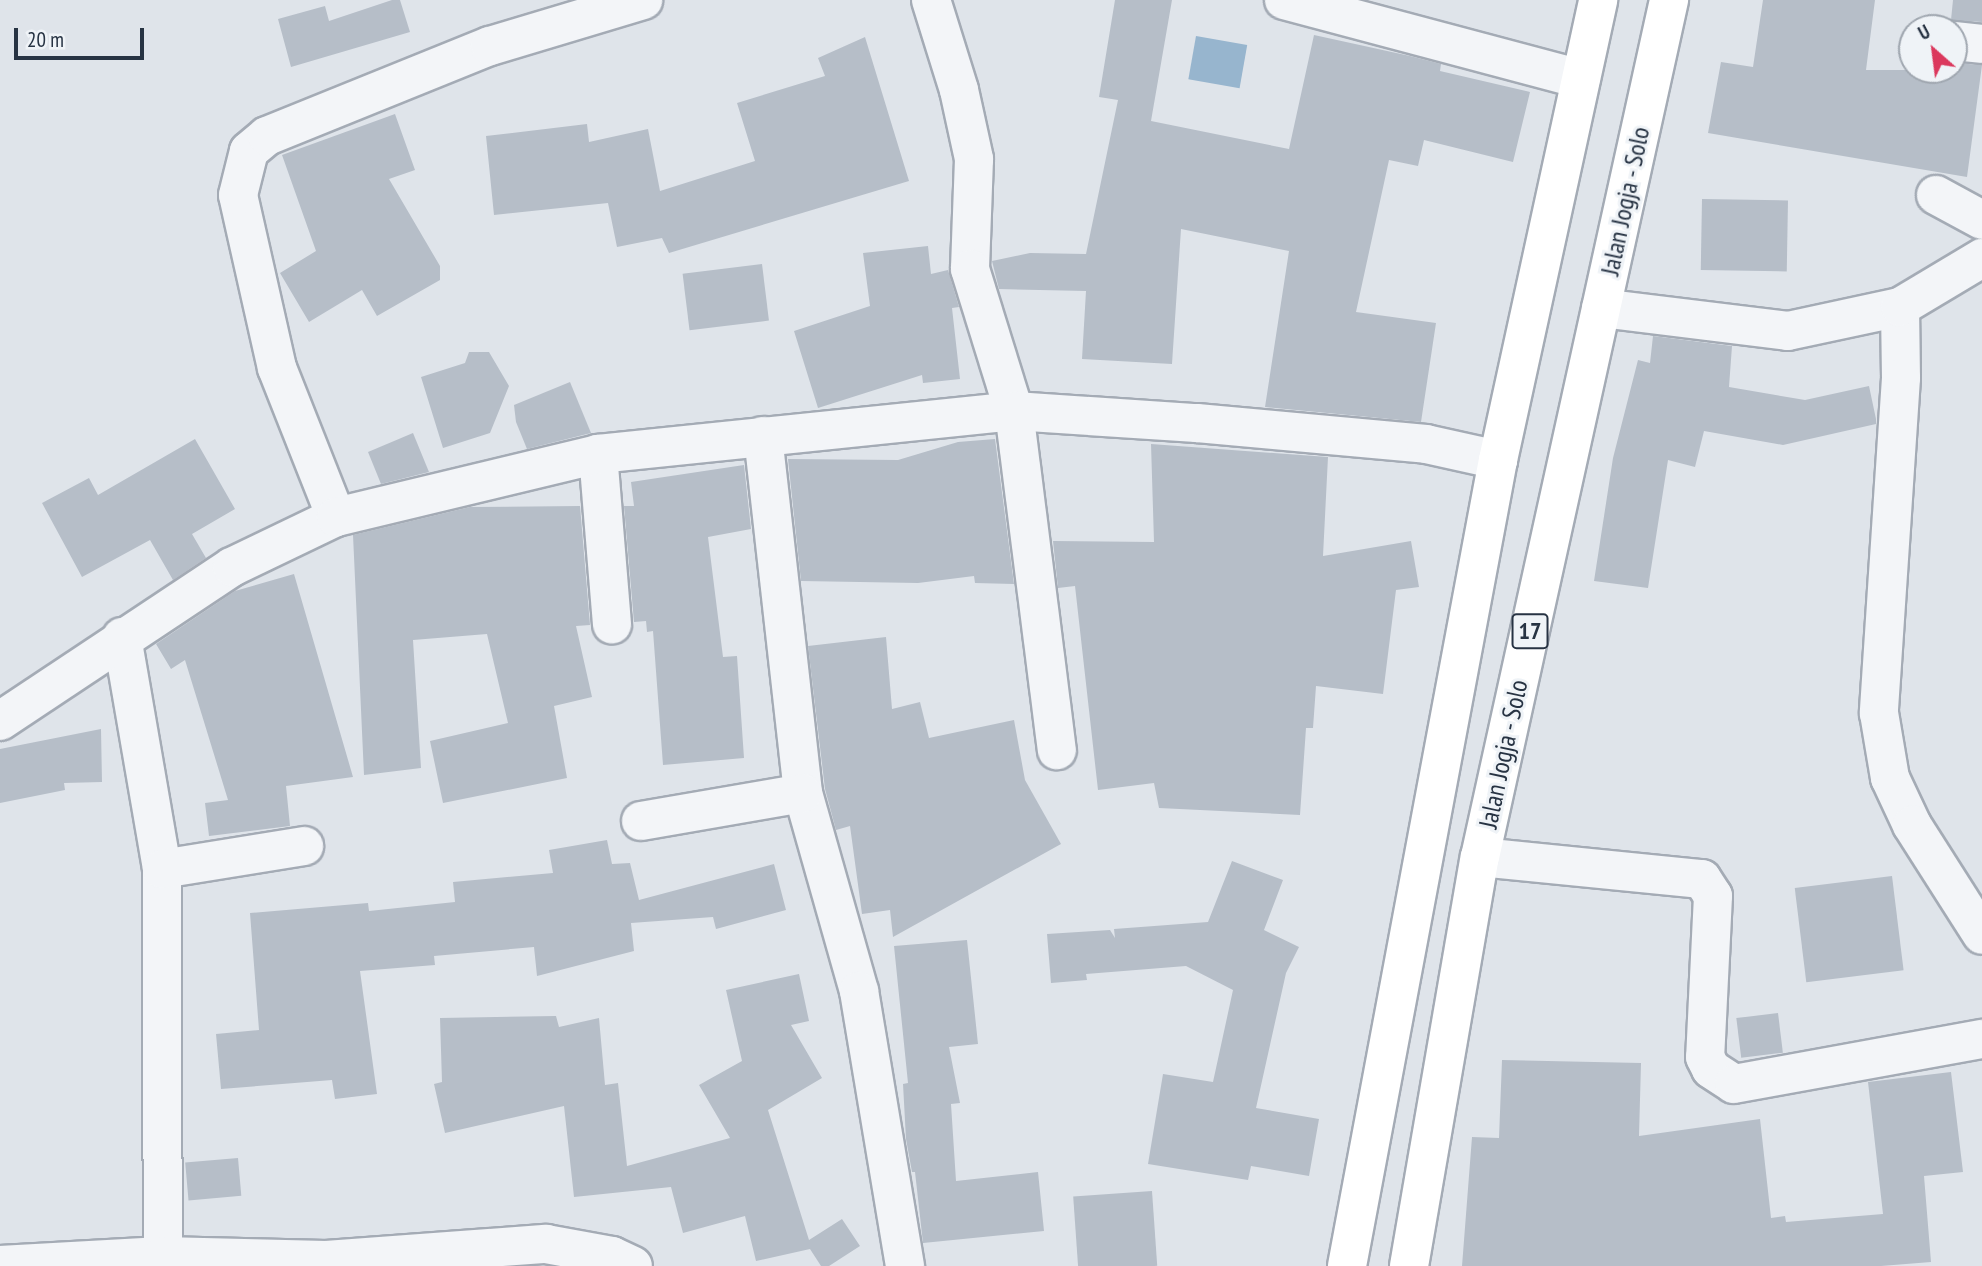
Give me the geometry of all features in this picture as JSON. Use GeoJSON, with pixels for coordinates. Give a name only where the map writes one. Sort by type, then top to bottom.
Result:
{"type":"FeatureCollection","features":[{"type":"Feature","properties":{"kind":"highway"},"geometry":{"type":"LineString","coordinates":[[1347,1266],[1498,460],[1598,0]]}},
{"type":"Feature","properties":{"kind":"highway","name":"Jalan Jogja - Solo"},"geometry":{"type":"LineString","coordinates":[[1409,1266],[1480,857],[1669,0]]}},
{"type":"Feature","properties":{"kind":"street"},"geometry":{"type":"LineString","coordinates":[[336,517],[277,368],[238,195],[249,151],[267,136],[490,46],[643,0]]}},
{"type":"Feature","properties":{"kind":"street"},"geometry":{"type":"LineString","coordinates":[[931,0],[959,90],[974,159],[970,270],[1014,411],[1057,750]]}},
{"type":"Feature","properties":{"kind":"street"},"geometry":{"type":"LineString","coordinates":[[1284,0],[1581,79]]}},
{"type":"Feature","properties":{"kind":"street"},"geometry":{"type":"LineString","coordinates":[[1936,195],[1982,220]]}},
{"type":"Feature","properties":{"kind":"street"},"geometry":{"type":"LineString","coordinates":[[1601,308],[1788,331],[1900,307],[1982,258]]}},
{"type":"Feature","properties":{"kind":"street"},"geometry":{"type":"LineString","coordinates":[[1900,307],[1901,378],[1879,713],[1890,778],[1912,825],[1982,935]]}},
{"type":"Feature","properties":{"kind":"street"},"geometry":{"type":"LineString","coordinates":[[0,720],[122,637],[232,567],[336,517],[598,454],[1014,411],[1197,423],[1426,443],[1498,460]]}},
{"type":"Feature","properties":{"kind":"street"},"geometry":{"type":"LineString","coordinates":[[764,436],[803,793],[859,991],[905,1266]]}},
{"type":"Feature","properties":{"kind":"street"},"geometry":{"type":"LineString","coordinates":[[598,454],[612,624]]}},
{"type":"Feature","properties":{"kind":"street"},"geometry":{"type":"LineString","coordinates":[[122,637],[162,869],[162,1261]]}},
{"type":"Feature","properties":{"kind":"street"},"geometry":{"type":"LineString","coordinates":[[641,821],[803,793]]}},
{"type":"Feature","properties":{"kind":"street"},"geometry":{"type":"LineString","coordinates":[[162,869],[304,846]]}},
{"type":"Feature","properties":{"kind":"street"},"geometry":{"type":"LineString","coordinates":[[1480,857],[1702,879],[1713,896],[1705,1057],[1711,1069],[1734,1084],[1982,1039]]}},
{"type":"Feature","properties":{"kind":"street"},"geometry":{"type":"LineString","coordinates":[[0,1265],[162,1261],[326,1263],[546,1244],[612,1256],[633,1266]]}},
{"type":"Feature","properties":{"kind":"water"},"geometry":{"type":"Polygon","coordinates":[[[1196,36],[1247,45],[1240,88],[1188,79],[1196,36]]]}},
{"type":"Feature","properties":{"kind":"building"},"geometry":{"type":"Polygon","coordinates":[[[392,0],[400,0],[410,32],[291,67],[278,19],[325,6],[329,21],[392,0]]]}},
{"type":"Feature","properties":{"kind":"building"},"geometry":{"type":"Polygon","coordinates":[[[1115,0],[1172,0],[1151,121],[1289,149],[1314,35],[1441,64],[1440,71],[1530,92],[1513,162],[1424,140],[1418,166],[1389,160],[1356,312],[1436,323],[1421,422],[1265,407],[1289,251],[1181,229],[1172,364],[1082,359],[1086,291],[999,289],[992,261],[1030,253],[1086,254],[1118,100],[1099,97],[1115,0]]]}},
{"type":"Feature","properties":{"kind":"building"},"geometry":{"type":"Polygon","coordinates":[[[1763,0],[1875,0],[1866,70],[1898,70],[1898,84],[1968,84],[1968,64],[1982,65],[1967,177],[1708,133],[1721,62],[1753,67],[1763,0]]]}},
{"type":"Feature","properties":{"kind":"building"},"geometry":{"type":"Polygon","coordinates":[[[1953,0],[1982,0],[1982,22],[1968,21],[1968,14],[1952,14],[1953,0]]]}},
{"type":"Feature","properties":{"kind":"building"},"geometry":{"type":"Polygon","coordinates":[[[865,37],[909,181],[669,253],[662,238],[617,247],[608,203],[494,215],[486,136],[587,124],[589,142],[648,129],[660,191],[755,161],[737,103],[825,76],[818,58],[865,37]]]}},
{"type":"Feature","properties":{"kind":"building"},"geometry":{"type":"Polygon","coordinates":[[[395,114],[415,170],[389,179],[440,266],[440,280],[377,316],[362,290],[309,322],[280,273],[316,251],[282,155],[395,114]]]}},
{"type":"Feature","properties":{"kind":"building"},"geometry":{"type":"Polygon","coordinates":[[[1702,199],[1788,201],[1787,271],[1701,270],[1702,199]]]}},
{"type":"Feature","properties":{"kind":"building"},"geometry":{"type":"Polygon","coordinates":[[[928,246],[931,274],[948,270],[959,307],[952,308],[960,379],[923,383],[922,375],[818,408],[794,331],[870,306],[863,253],[928,246]]]}},
{"type":"Feature","properties":{"kind":"building"},"geometry":{"type":"Polygon","coordinates":[[[762,264],[769,321],[690,330],[683,274],[762,264]]]}},
{"type":"Feature","properties":{"kind":"building"},"geometry":{"type":"Polygon","coordinates":[[[1653,336],[1732,346],[1729,387],[1805,400],[1869,386],[1876,424],[1783,445],[1704,431],[1695,467],[1668,460],[1648,588],[1594,581],[1613,458],[1638,360],[1650,363],[1653,336]]]}},
{"type":"Feature","properties":{"kind":"building"},"geometry":{"type":"Polygon","coordinates":[[[469,352],[489,352],[509,386],[490,433],[443,448],[421,377],[465,363],[469,352]]]}},
{"type":"Feature","properties":{"kind":"building"},"geometry":{"type":"Polygon","coordinates":[[[570,382],[591,433],[527,449],[516,422],[514,405],[570,382]]]}},
{"type":"Feature","properties":{"kind":"building"},"geometry":{"type":"Polygon","coordinates":[[[413,433],[429,472],[381,484],[368,452],[413,433]]]}},
{"type":"Feature","properties":{"kind":"building"},"geometry":{"type":"Polygon","coordinates":[[[195,439],[235,509],[192,534],[206,558],[173,580],[150,540],[82,577],[42,503],[89,478],[98,495],[195,439]]]}},
{"type":"Feature","properties":{"kind":"building"},"geometry":{"type":"Polygon","coordinates":[[[995,439],[1014,584],[975,583],[974,576],[918,583],[801,581],[788,459],[898,460],[958,442],[995,439]]]}},
{"type":"Feature","properties":{"kind":"building"},"geometry":{"type":"Polygon","coordinates":[[[1151,444],[1328,457],[1323,556],[1411,541],[1419,587],[1396,590],[1383,694],[1316,686],[1313,728],[1306,728],[1300,815],[1159,808],[1154,783],[1098,790],[1075,586],[1058,588],[1053,541],[1154,542],[1151,444]]]}},
{"type":"Feature","properties":{"kind":"building"},"geometry":{"type":"Polygon","coordinates":[[[744,465],[751,529],[708,537],[723,657],[737,656],[744,758],[663,765],[653,631],[647,632],[646,621],[634,622],[624,506],[634,506],[631,482],[744,465]]]}},
{"type":"Feature","properties":{"kind":"building"},"geometry":{"type":"Polygon","coordinates":[[[580,506],[590,625],[576,626],[592,697],[554,706],[567,778],[443,803],[430,741],[508,723],[487,634],[413,640],[421,768],[364,775],[353,535],[470,507],[580,506]]]}},
{"type":"Feature","properties":{"kind":"building"},"geometry":{"type":"Polygon","coordinates":[[[294,574],[353,777],[286,786],[290,826],[209,836],[205,803],[228,800],[185,660],[171,669],[156,644],[235,591],[294,574]]]}},
{"type":"Feature","properties":{"kind":"building"},"geometry":{"type":"Polygon","coordinates":[[[886,637],[892,709],[920,702],[929,738],[1014,720],[1025,780],[1061,844],[893,937],[890,910],[862,914],[850,826],[836,830],[825,789],[808,646],[886,637]]]}},
{"type":"Feature","properties":{"kind":"building"},"geometry":{"type":"Polygon","coordinates":[[[101,729],[102,782],[64,783],[65,790],[0,803],[0,749],[101,729]]]}},
{"type":"Feature","properties":{"kind":"building"},"geometry":{"type":"Polygon","coordinates":[[[607,840],[612,864],[630,863],[639,900],[774,864],[786,910],[716,929],[713,917],[631,923],[634,951],[537,976],[534,947],[434,956],[435,965],[360,971],[377,1094],[335,1099],[332,1080],[221,1089],[216,1034],[259,1030],[250,913],[368,903],[369,911],[455,902],[453,882],[553,873],[549,850],[607,840]]]}},
{"type":"Feature","properties":{"kind":"building"},"geometry":{"type":"Polygon","coordinates":[[[1232,861],[1283,880],[1264,930],[1299,947],[1286,973],[1256,1108],[1319,1119],[1309,1176],[1251,1166],[1248,1180],[1148,1164],[1163,1074],[1213,1082],[1233,990],[1186,966],[1086,974],[1087,980],[1051,983],[1047,934],[1110,930],[1115,938],[1114,929],[1208,922],[1232,861]]]}},
{"type":"Feature","properties":{"kind":"building"},"geometry":{"type":"Polygon","coordinates":[[[1892,876],[1904,970],[1806,982],[1795,888],[1892,876]]]}},
{"type":"Feature","properties":{"kind":"building"},"geometry":{"type":"Polygon","coordinates":[[[967,940],[978,1044],[949,1047],[960,1103],[951,1104],[956,1181],[1038,1172],[1044,1231],[923,1243],[915,1172],[912,1172],[906,1139],[903,1084],[908,1083],[894,946],[967,940]]]}},
{"type":"Feature","properties":{"kind":"building"},"geometry":{"type":"Polygon","coordinates":[[[799,974],[809,1021],[791,1025],[822,1078],[768,1110],[809,1240],[842,1219],[860,1246],[829,1266],[821,1266],[810,1249],[756,1261],[745,1216],[683,1233],[671,1187],[574,1197],[564,1106],[445,1133],[434,1084],[442,1082],[440,1018],[556,1016],[559,1027],[599,1018],[605,1085],[618,1083],[627,1166],[730,1138],[699,1085],[742,1061],[726,990],[799,974]]]}},
{"type":"Feature","properties":{"kind":"building"},"geometry":{"type":"Polygon","coordinates":[[[1778,1013],[1783,1053],[1741,1058],[1736,1018],[1778,1013]]]}},
{"type":"Feature","properties":{"kind":"building"},"geometry":{"type":"Polygon","coordinates":[[[1502,1060],[1641,1063],[1639,1136],[1760,1119],[1771,1218],[1785,1216],[1786,1222],[1883,1214],[1868,1082],[1951,1072],[1963,1172],[1924,1176],[1931,1262],[1881,1266],[1462,1266],[1472,1137],[1499,1138],[1502,1060]]]}},
{"type":"Feature","properties":{"kind":"building"},"geometry":{"type":"Polygon","coordinates":[[[238,1158],[241,1196],[189,1200],[185,1163],[238,1158]]]}},
{"type":"Feature","properties":{"kind":"building"},"geometry":{"type":"Polygon","coordinates":[[[1152,1191],[1157,1266],[1078,1266],[1073,1197],[1152,1191]]]}}]}
